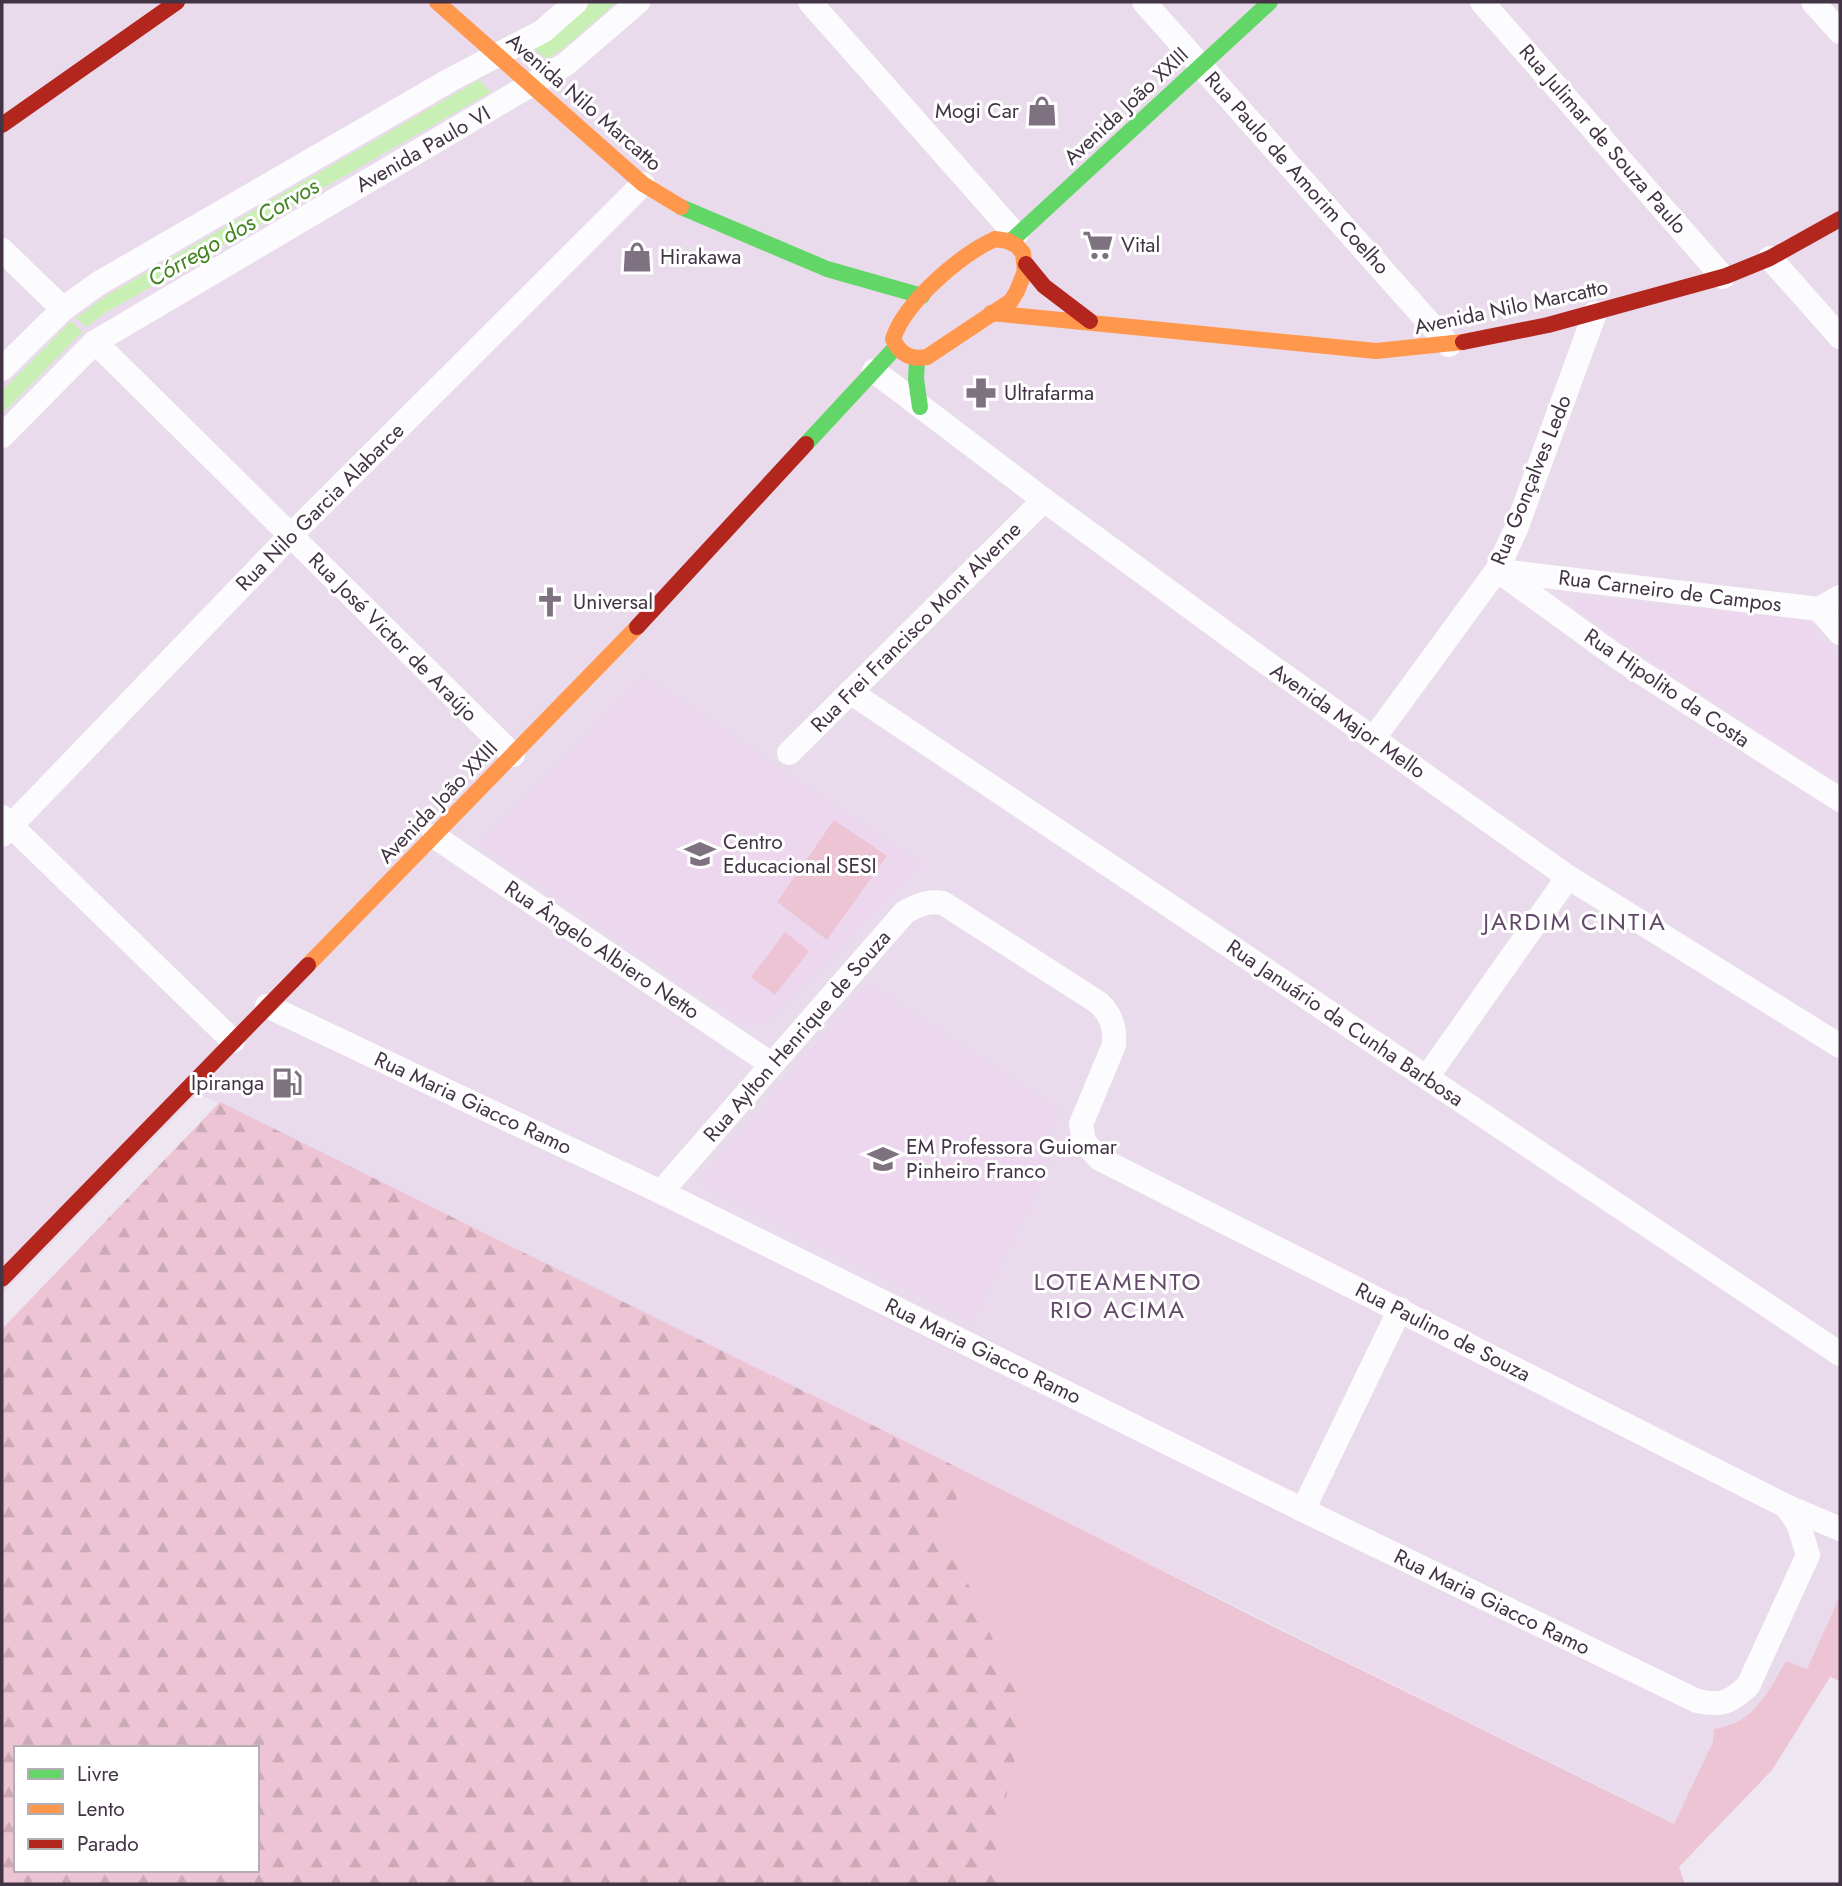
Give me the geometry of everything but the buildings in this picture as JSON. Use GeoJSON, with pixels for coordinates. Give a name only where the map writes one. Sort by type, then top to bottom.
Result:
{"type":"FeatureCollection","features":[{"type":"Feature","properties":{"kind":"main road"},"geometry":{"type":"LineString","coordinates":[[2,125],[177,2]]}},
{"type":"Feature","properties":{"kind":"main road","name":"Avenida Nilo Marcatto"},"geometry":{"type":"LineString","coordinates":[[438,2],[643,184],[680,206],[827,270],[922,296]]}},
{"type":"Feature","properties":{"kind":"main road","name":"Avenida João XXIII"},"geometry":{"type":"LineString","coordinates":[[1013,239],[1270,2]]}},
{"type":"Feature","properties":{"kind":"main road","name":"Avenida Nilo Marcatto"},"geometry":{"type":"LineString","coordinates":[[991,313],[1376,351],[1409,350],[1449,345],[1595,313],[1723,277],[1770,258],[1840,219]]}},
{"type":"Feature","properties":{"kind":"main road"},"geometry":{"type":"LineString","coordinates":[[995,239],[1013,239],[1023,251],[1026,264],[1021,289],[1011,301],[936,352],[917,360],[905,356],[892,340],[891,321],[982,244],[995,239]]}},
{"type":"Feature","properties":{"kind":"main road"},"geometry":{"type":"LineString","coordinates":[[1026,264],[1044,286],[1090,321]]}},
{"type":"Feature","properties":{"kind":"main road","name":"Avenida Nilo Marcatto"},"geometry":{"type":"LineString","coordinates":[[827,270],[857,293]]}},
{"type":"Feature","properties":{"kind":"main road","name":"Avenida João XXIII"},"geometry":{"type":"LineString","coordinates":[[2,1279],[629,636],[896,346]]}},
{"type":"Feature","properties":{"kind":"main road"},"geometry":{"type":"LineString","coordinates":[[917,360],[916,379],[920,407]]}},
{"type":"Feature","properties":{"kind":"street"},"geometry":{"type":"LineString","coordinates":[[2,369],[63,309],[99,283],[496,54],[543,31],[576,2]]}},
{"type":"Feature","properties":{"kind":"street","name":"Avenida Paulo VI"},"geometry":{"type":"LineString","coordinates":[[2,436],[95,342],[566,64],[638,2]]}},
{"type":"Feature","properties":{"kind":"street"},"geometry":{"type":"LineString","coordinates":[[810,2],[1013,239]]}},
{"type":"Feature","properties":{"kind":"street","name":"Rua Paulo de Amorim Coelho"},"geometry":{"type":"LineString","coordinates":[[1144,2],[1449,345]]}},
{"type":"Feature","properties":{"kind":"street","name":"Rua Julimar de Souza Paulo"},"geometry":{"type":"LineString","coordinates":[[1482,2],[1723,277]]}},
{"type":"Feature","properties":{"kind":"street"},"geometry":{"type":"LineString","coordinates":[[1813,2],[1840,32]]}},
{"type":"Feature","properties":{"kind":"street","name":"Rua Nilo Garcia Alabarce"},"geometry":{"type":"LineString","coordinates":[[5,826],[290,536],[643,184]]}},
{"type":"Feature","properties":{"kind":"street"},"geometry":{"type":"LineString","coordinates":[[2,250],[63,309]]}},
{"type":"Feature","properties":{"kind":"street"},"geometry":{"type":"LineString","coordinates":[[1770,258],[1840,337]]}},
{"type":"Feature","properties":{"kind":"street","name":"Rua Gonçalves Ledo"},"geometry":{"type":"LineString","coordinates":[[1374,738],[1497,570],[1516,530],[1595,313]]}},
{"type":"Feature","properties":{"kind":"street","name":"Rua José Victor de Araújo"},"geometry":{"type":"LineString","coordinates":[[95,342],[513,755]]}},
{"type":"Feature","properties":{"kind":"street","name":"Avenida Major Mello"},"geometry":{"type":"LineString","coordinates":[[874,371],[1257,656],[1569,877],[1840,1046]]}},
{"type":"Feature","properties":{"kind":"street","name":"Rua Frei Francisco Mont Alverne"},"geometry":{"type":"LineString","coordinates":[[789,753],[1044,500]]}},
{"type":"Feature","properties":{"kind":"street","name":"Rua Carneiro de Campos"},"geometry":{"type":"LineString","coordinates":[[1497,570],[1819,609]]}},
{"type":"Feature","properties":{"kind":"street","name":"Rua Hipolito da Costa"},"geometry":{"type":"LineString","coordinates":[[1497,570],[1620,659],[1840,800]]}},
{"type":"Feature","properties":{"kind":"street"},"geometry":{"type":"LineString","coordinates":[[1840,597],[1819,609],[1840,633]]}},
{"type":"Feature","properties":{"kind":"street","name":"Rua Januário da Cunha Barbosa"},"geometry":{"type":"LineString","coordinates":[[849,692],[1840,1354]]}},
{"type":"Feature","properties":{"kind":"street"},"geometry":{"type":"LineString","coordinates":[[5,826],[233,1041]]}},
{"type":"Feature","properties":{"kind":"street","name":"Rua Ângelo Albiero Netto"},"geometry":{"type":"LineString","coordinates":[[434,836],[771,1064]]}},
{"type":"Feature","properties":{"kind":"street"},"geometry":{"type":"LineString","coordinates":[[1427,1077],[1569,877]]}},
{"type":"Feature","properties":{"kind":"street","name":"Rua Aylton Henrique de Souza"},"geometry":{"type":"LineString","coordinates":[[662,1192],[905,912],[932,901],[943,903],[1099,1003],[1111,1015],[1115,1031],[1114,1045],[1081,1124],[1084,1142],[1100,1159]]}},
{"type":"Feature","properties":{"kind":"street","name":"Rua Maria Giacco Ramo"},"geometry":{"type":"LineString","coordinates":[[267,1006],[662,1192],[1303,1510],[1697,1701],[1717,1705],[1733,1699],[1748,1686],[1808,1555]]}},
{"type":"Feature","properties":{"kind":"street","name":"Rua Paulino de Souza"},"geometry":{"type":"LineString","coordinates":[[1100,1159],[1786,1506],[1840,1529]]}},
{"type":"Feature","properties":{"kind":"street"},"geometry":{"type":"LineString","coordinates":[[1303,1510],[1400,1309]]}},
{"type":"Feature","properties":{"kind":"street"},"geometry":{"type":"LineString","coordinates":[[1786,1506],[1798,1523],[1808,1555],[1840,1541]]}},
{"type":"Feature","properties":{"kind":"shaded area"},"geometry":{"type":"Polygon","coordinates":[[[2,2],[1840,2],[1840,1596],[1807,1669],[1786,1661],[1757,1710],[1728,1727],[1714,1729],[1714,1742],[1675,1824],[198,1093],[2,1294],[2,2]]]}},
{"type":"Feature","properties":{"kind":"shaded area"},"geometry":{"type":"Polygon","coordinates":[[[1578,598],[1800,618],[1840,663],[1840,782],[1695,690],[1576,609],[1573,603],[1578,598]]]}},
{"type":"Feature","properties":{"kind":"shaded area","name":"Centro Educacional SESI"},"geometry":{"type":"Polygon","coordinates":[[[643,676],[920,864],[767,1022],[748,1025],[480,844],[643,676]]]}},
{"type":"Feature","properties":{"kind":"shaded area","name":"EM Professora Guiomar Pinheiro Franco"},"geometry":{"type":"Polygon","coordinates":[[[866,984],[1059,1110],[1047,1136],[1045,1150],[1049,1168],[972,1322],[706,1188],[702,1179],[866,984]]]}},
{"type":"Feature","properties":{"kind":"green space"},"geometry":{"type":"Polygon","coordinates":[[[834,820],[887,856],[827,940],[777,902],[834,820]]]}},
{"type":"Feature","properties":{"kind":"green space"},"geometry":{"type":"Polygon","coordinates":[[[785,932],[809,951],[775,995],[751,977],[785,932]]]}},
{"type":"Feature","properties":{"kind":"green space"},"geometry":{"type":"Polygon","coordinates":[[[220,1102],[969,1473],[943,1527],[1025,1712],[996,1843],[996,1884],[2,1884],[2,1329],[220,1102]]]}},
{"type":"Feature","properties":{"kind":"green space"},"geometry":{"type":"Polygon","coordinates":[[[969,1473],[1674,1824],[1713,1742],[1714,1729],[1740,1720],[1750,1713],[1766,1695],[1786,1661],[1807,1669],[1840,1596],[1840,1681],[1830,1677],[1772,1770],[1679,1867],[1685,1884],[996,1884],[996,1843],[943,1527],[969,1473]]]}},
{"type":"Feature","properties":{"kind":"water"},"geometry":{"type":"Polygon","coordinates":[[[592,2],[617,2],[564,48],[547,59],[533,48],[546,42],[592,2]]]}},
{"type":"Feature","properties":{"kind":"water","name":"Córrego dos Corvos"},"geometry":{"type":"Polygon","coordinates":[[[479,80],[491,92],[105,313],[86,327],[76,318],[106,296],[479,80]]]}},
{"type":"Feature","properties":{"kind":"water"},"geometry":{"type":"Polygon","coordinates":[[[71,321],[82,332],[2,414],[2,391],[71,321]]]}},
{"type":"Feature","properties":{"kind":"traffic: fast"},"geometry":{"type":"LineString","coordinates":[[1010,242],[1270,2]]}},
{"type":"Feature","properties":{"kind":"traffic: fast"},"geometry":{"type":"LineString","coordinates":[[681,207],[827,269],[922,296]]}},
{"type":"Feature","properties":{"kind":"traffic: fast"},"geometry":{"type":"LineString","coordinates":[[806,444],[896,347]]}},
{"type":"Feature","properties":{"kind":"traffic: fast"},"geometry":{"type":"LineString","coordinates":[[917,360],[916,379],[920,407]]}},
{"type":"Feature","properties":{"kind":"traffic: slow"},"geometry":{"type":"LineString","coordinates":[[437,2],[643,184],[681,207]]}},
{"type":"Feature","properties":{"kind":"traffic: slow"},"geometry":{"type":"LineString","coordinates":[[995,239],[1008,241],[1023,253],[1025,271],[1011,301],[927,357],[916,358],[902,352],[893,339],[899,325],[921,295],[966,256],[995,239]]}},
{"type":"Feature","properties":{"kind":"traffic: slow"},"geometry":{"type":"LineString","coordinates":[[991,313],[1376,351],[1463,342]]}},
{"type":"Feature","properties":{"kind":"traffic: slow"},"geometry":{"type":"LineString","coordinates":[[308,965],[637,627]]}},
{"type":"Feature","properties":{"kind":"traffic: jam"},"geometry":{"type":"LineString","coordinates":[[2,125],[177,2]]}},
{"type":"Feature","properties":{"kind":"traffic: jam"},"geometry":{"type":"LineString","coordinates":[[1463,342],[1548,325],[1726,276],[1770,258],[1840,219]]}},
{"type":"Feature","properties":{"kind":"traffic: jam"},"geometry":{"type":"LineString","coordinates":[[1026,264],[1044,286],[1090,321]]}},
{"type":"Feature","properties":{"kind":"traffic: jam"},"geometry":{"type":"LineString","coordinates":[[637,627],[806,444]]}},
{"type":"Feature","properties":{"kind":"traffic: jam"},"geometry":{"type":"LineString","coordinates":[[2,1279],[308,965]]}},
{"type":"Feature","properties":{"kind":"place","name":"Mogi Car"},"geometry":{"type":"Point","coordinates":[1042,111]}},
{"type":"Feature","properties":{"kind":"place","name":"Vital"},"geometry":{"type":"Point","coordinates":[1098,245]}},
{"type":"Feature","properties":{"kind":"place","name":"Hirakawa"},"geometry":{"type":"Point","coordinates":[637,257]}},
{"type":"Feature","properties":{"kind":"place","name":"Ultrafarma"},"geometry":{"type":"Point","coordinates":[981,393]}},
{"type":"Feature","properties":{"kind":"place","name":"Universal"},"geometry":{"type":"Point","coordinates":[550,602]}},
{"type":"Feature","properties":{"kind":"place","name":"Centro Educacional SESI"},"geometry":{"type":"Point","coordinates":[700,854]}},
{"type":"Feature","properties":{"kind":"place","name":"Ipiranga"},"geometry":{"type":"Point","coordinates":[287,1083]}},
{"type":"Feature","properties":{"kind":"place","name":"EM Professora Guiomar Pinheiro Franco"},"geometry":{"type":"Point","coordinates":[883,1159]}},
{"type":"Feature","properties":{"kind":"district","name":"JARDIM CINTIA"},"geometry":{"type":"Point","coordinates":[1575,922]}},
{"type":"Feature","properties":{"kind":"district","name":"LOTEAMENTO RIO ACIMA"},"geometry":{"type":"Point","coordinates":[1118,1296]}}]}
